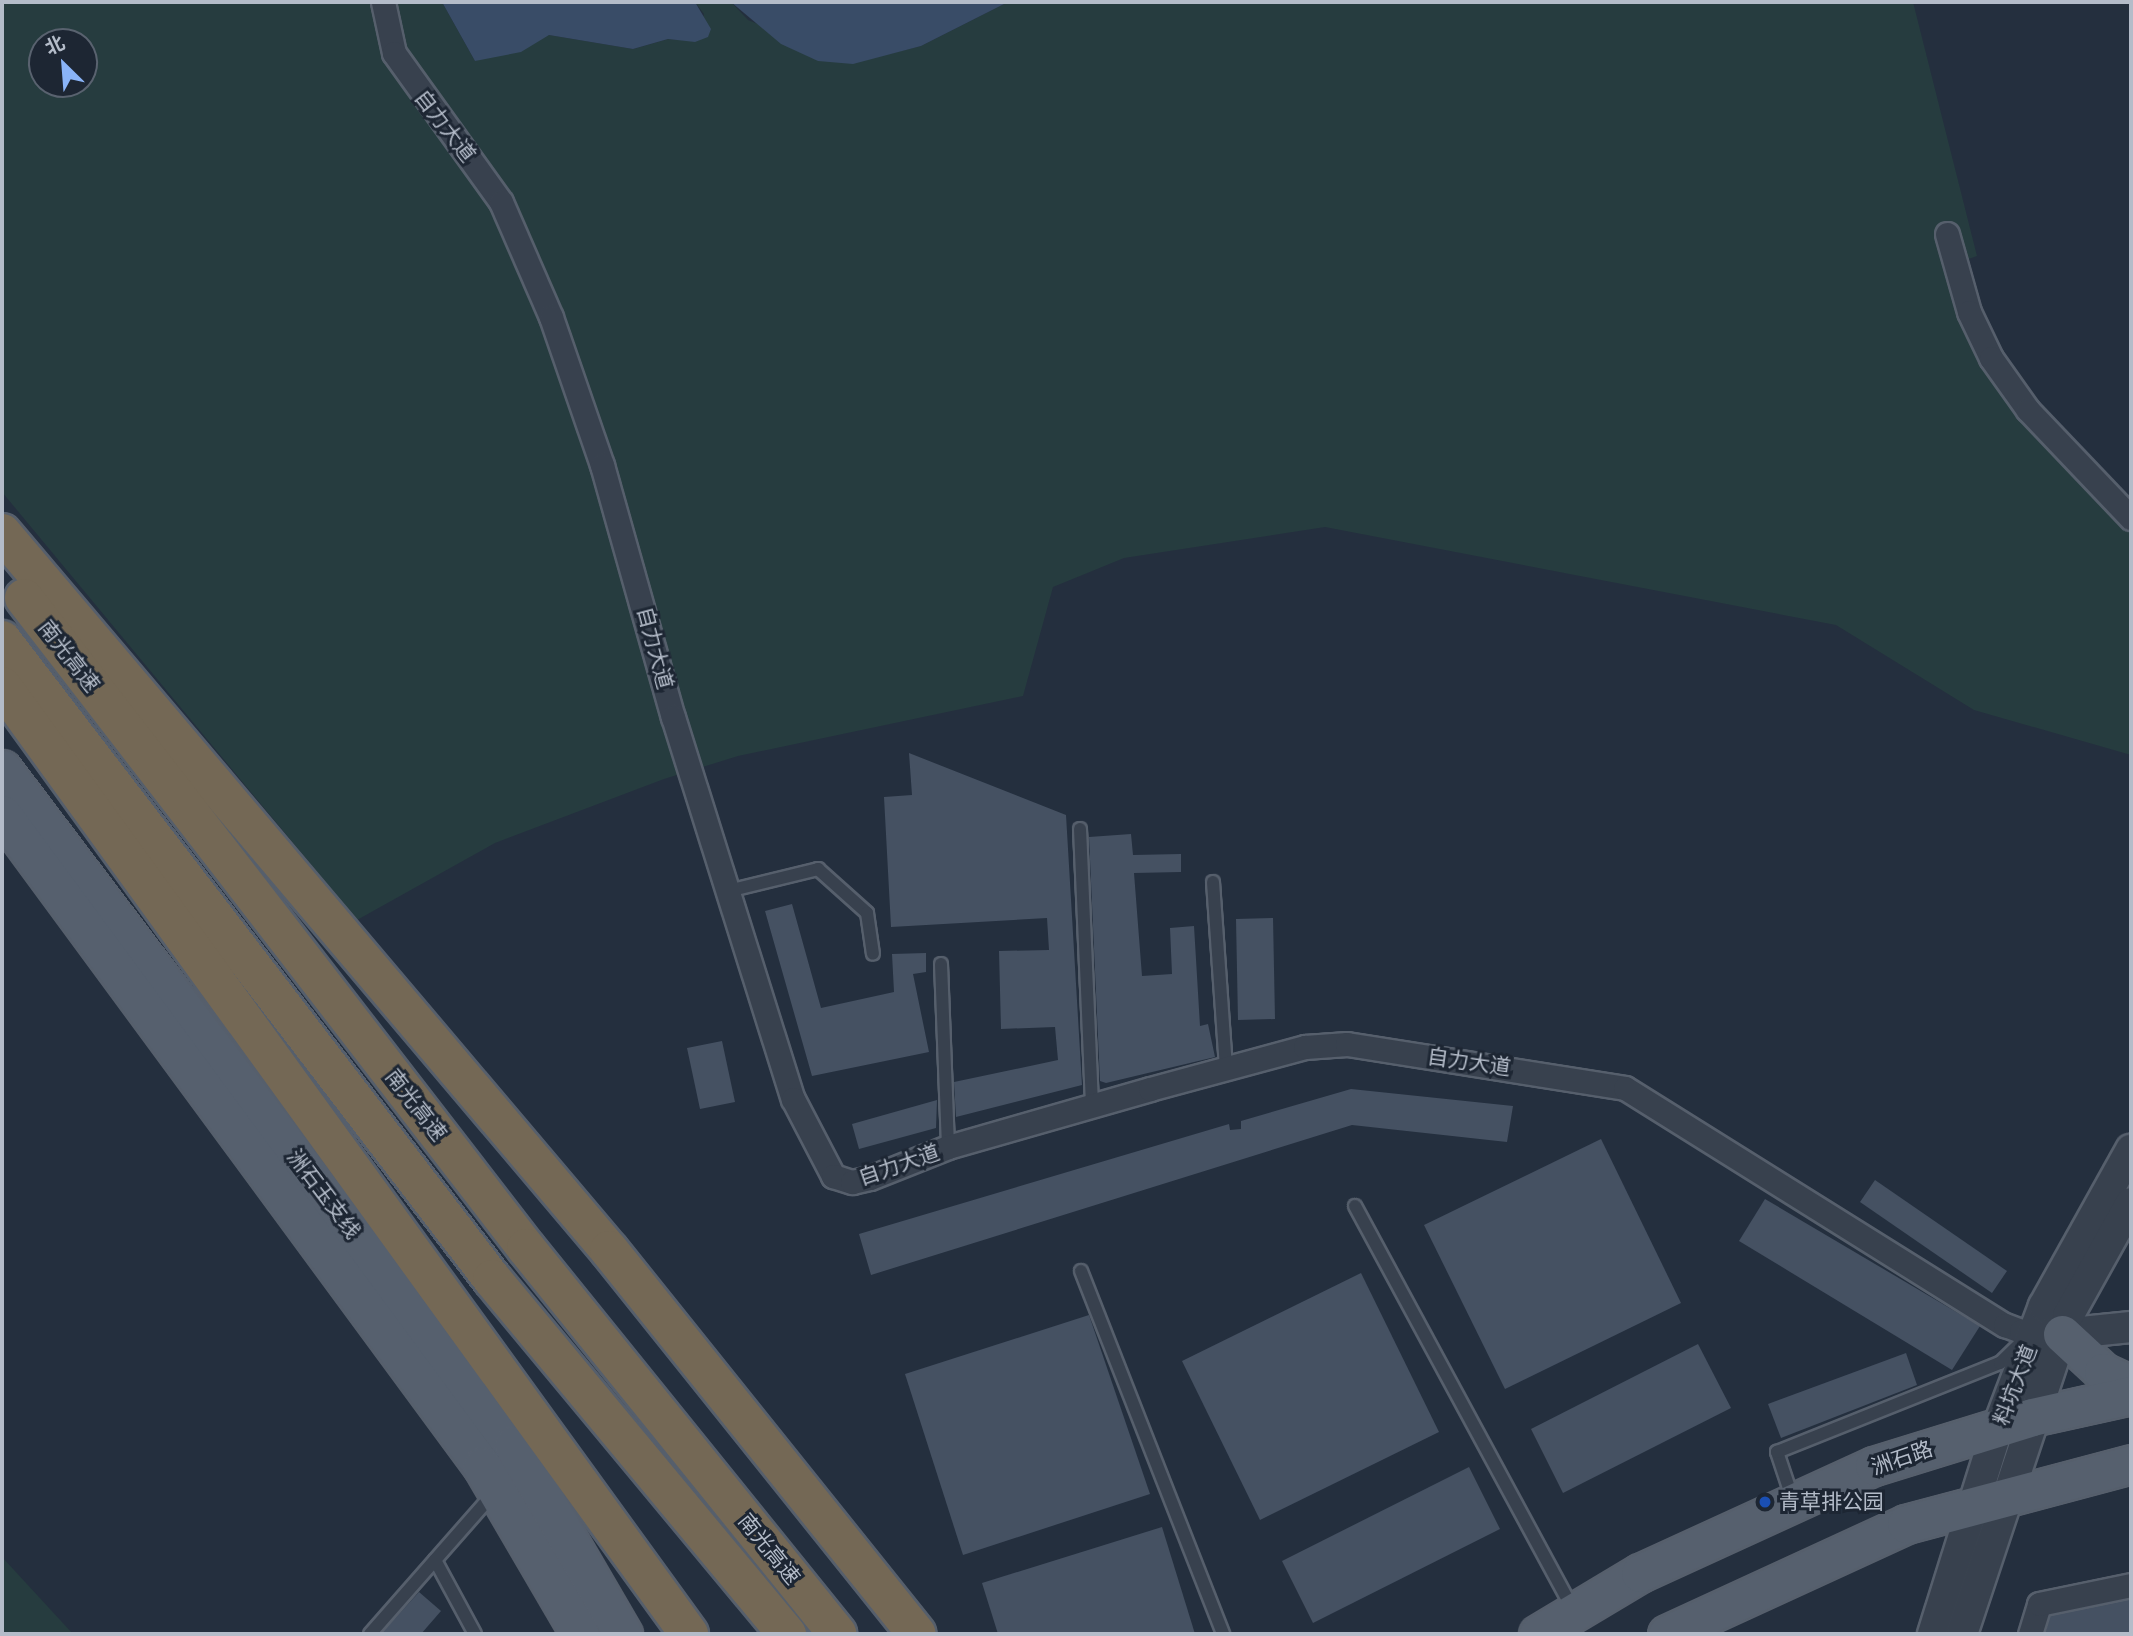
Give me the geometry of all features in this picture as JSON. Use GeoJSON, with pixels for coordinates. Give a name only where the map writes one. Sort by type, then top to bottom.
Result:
{"type":"FeatureCollection","features":[{"type":"Feature","properties":{"kind":"highway"},"geometry":{"type":"LineString","coordinates":[[2,533],[610,1250],[917,1634]]}},
{"type":"Feature","properties":{"kind":"highway","name":"南光高速"},"geometry":{"type":"LineString","coordinates":[[2,569],[526,1248],[838,1634]]}},
{"type":"Feature","properties":{"kind":"highway","name":"南光高速"},"geometry":{"type":"LineString","coordinates":[[2,640],[492,1279],[787,1634]]}},
{"type":"Feature","properties":{"kind":"highway"},"geometry":{"type":"LineString","coordinates":[[2,686],[689,1634]]}},
{"type":"Feature","properties":{"kind":"main road","name":"洲石玉支线"},"geometry":{"type":"LineString","coordinates":[[2,769],[513,1445],[623,1634]]}},
{"type":"Feature","properties":{"kind":"main road","name":"洲石玉支线"},"geometry":{"type":"LineString","coordinates":[[2,814],[497,1490],[580,1634]]}},
{"type":"Feature","properties":{"kind":"main road"},"geometry":{"type":"LineString","coordinates":[[2049,1332],[2103,1372],[2131,1385]]}},
{"type":"Feature","properties":{"kind":"main road","name":"洲石路"},"geometry":{"type":"LineString","coordinates":[[1538,1634],[1640,1573],[1874,1466],[2015,1422],[2131,1395]]}},
{"type":"Feature","properties":{"kind":"main road"},"geometry":{"type":"LineString","coordinates":[[1667,1634],[1827,1556],[1992,1499],[2131,1464]]}},
{"type":"Feature","properties":{"kind":"street","name":"自力大道"},"geometry":{"type":"LineString","coordinates":[[383,2],[394,53],[501,202],[551,317],[602,465],[728,891],[793,1099],[823,1166],[852,1182],[948,1147],[1093,1106],[1306,1047],[1347,1044],[1612,1083],[2005,1325],[2049,1332]]}},
{"type":"Feature","properties":{"kind":"street"},"geometry":{"type":"LineString","coordinates":[[1947,234],[1969,312],[1991,358],[2028,410],[2131,518]]}},
{"type":"Feature","properties":{"kind":"street","name":"料坑大道"},"geometry":{"type":"LineString","coordinates":[[1962,1634],[1992,1499],[2015,1422],[2049,1332],[2131,1150]]}},
{"type":"Feature","properties":{"kind":"street","name":"料坑大道"},"geometry":{"type":"LineString","coordinates":[[2049,1332],[2081,1287],[2131,1203]]}},
{"type":"Feature","properties":{"kind":"street"},"geometry":{"type":"LineString","coordinates":[[2049,1332],[2131,1327]]}},
{"type":"Feature","properties":{"kind":"street","name":"料坑大道"},"geometry":{"type":"LineString","coordinates":[[1933,1634],[1992,1499]]}},
{"type":"Feature","properties":{"kind":"street"},"geometry":{"type":"LineString","coordinates":[[2030,1634],[2039,1604],[2131,1585]]}},
{"type":"Feature","properties":{"kind":"lane"},"geometry":{"type":"LineString","coordinates":[[1080,829],[1093,1106]]}},
{"type":"Feature","properties":{"kind":"lane"},"geometry":{"type":"LineString","coordinates":[[728,891],[818,869],[867,913],[873,954]]}},
{"type":"Feature","properties":{"kind":"lane"},"geometry":{"type":"LineString","coordinates":[[1213,882],[1226,1069]]}},
{"type":"Feature","properties":{"kind":"lane"},"geometry":{"type":"LineString","coordinates":[[941,964],[948,1147]]}},
{"type":"Feature","properties":{"kind":"lane"},"geometry":{"type":"LineString","coordinates":[[1355,1206],[1574,1612]]}},
{"type":"Feature","properties":{"kind":"lane"},"geometry":{"type":"LineString","coordinates":[[1081,1271],[1223,1634]]}},
{"type":"Feature","properties":{"kind":"lane"},"geometry":{"type":"LineString","coordinates":[[1793,1501],[1777,1452],[2000,1363],[2049,1332]]}},
{"type":"Feature","properties":{"kind":"lane"},"geometry":{"type":"LineString","coordinates":[[370,1634],[497,1490]]}},
{"type":"Feature","properties":{"kind":"lane"},"geometry":{"type":"LineString","coordinates":[[435,1560],[475,1634]]}},
{"type":"Feature","properties":{"kind":"green space"},"geometry":{"type":"Polygon","coordinates":[[[2,2],[442,2],[475,61],[549,35],[633,49],[668,39],[695,41],[704,14],[695,2],[731,2],[748,20],[853,63],[921,46],[1008,2],[1913,2],[1977,256],[1948,266],[2037,433],[2131,529],[2131,755],[1974,710],[1836,625],[1325,527],[1124,558],[1053,587],[1023,696],[738,756],[664,779],[495,843],[357,920],[2,492],[2,2]]]}},
{"type":"Feature","properties":{"kind":"green space"},"geometry":{"type":"Polygon","coordinates":[[[2,1557],[73,1634],[2,1634],[2,1557]]]}},
{"type":"Feature","properties":{"kind":"water"},"geometry":{"type":"Polygon","coordinates":[[[442,2],[695,2],[711,29],[708,37],[695,42],[668,39],[633,49],[549,35],[521,52],[475,61],[442,2]]]}},
{"type":"Feature","properties":{"kind":"water"},"geometry":{"type":"Polygon","coordinates":[[[731,2],[1008,2],[921,46],[853,64],[818,61],[781,44],[731,2]]]}},
{"type":"Feature","properties":{"kind":"building"},"geometry":{"type":"Polygon","coordinates":[[[909,753],[1066,815],[1082,1085],[956,1117],[954,1082],[1058,1060],[1055,1027],[1001,1029],[999,951],[1049,950],[1047,918],[891,927],[884,797],[912,795],[909,753]]]}},
{"type":"Feature","properties":{"kind":"building"},"geometry":{"type":"Polygon","coordinates":[[[1131,834],[1133,855],[1181,854],[1181,872],[1134,873],[1142,976],[1172,974],[1170,928],[1194,926],[1200,1026],[1208,1024],[1215,1057],[1106,1083],[1100,1081],[1089,837],[1131,834]]]}},
{"type":"Feature","properties":{"kind":"building"},"geometry":{"type":"Polygon","coordinates":[[[792,904],[821,1008],[894,992],[892,954],[926,953],[926,972],[913,974],[929,1052],[812,1076],[765,911],[792,904]]]}},
{"type":"Feature","properties":{"kind":"building"},"geometry":{"type":"Polygon","coordinates":[[[1273,918],[1275,1019],[1238,1020],[1236,919],[1273,918]]]}},
{"type":"Feature","properties":{"kind":"building"},"geometry":{"type":"Polygon","coordinates":[[[722,1041],[735,1102],[700,1109],[687,1048],[722,1041]]]}},
{"type":"Feature","properties":{"kind":"building"},"geometry":{"type":"Polygon","coordinates":[[[1351,1089],[1513,1106],[1507,1142],[1352,1125],[871,1275],[859,1234],[1229,1124],[1230,1130],[1241,1129],[1241,1121],[1351,1089]]]}},
{"type":"Feature","properties":{"kind":"building"},"geometry":{"type":"Polygon","coordinates":[[[937,1100],[936,1128],[859,1149],[852,1124],[937,1100]]]}},
{"type":"Feature","properties":{"kind":"building"},"geometry":{"type":"Polygon","coordinates":[[[1601,1139],[1681,1303],[1505,1389],[1424,1225],[1601,1139]]]}},
{"type":"Feature","properties":{"kind":"building"},"geometry":{"type":"Polygon","coordinates":[[[1875,1180],[2007,1271],[1992,1293],[1860,1202],[1875,1180]]]}},
{"type":"Feature","properties":{"kind":"building"},"geometry":{"type":"Polygon","coordinates":[[[1765,1199],[1980,1326],[1952,1370],[1739,1241],[1765,1199]]]}},
{"type":"Feature","properties":{"kind":"building"},"geometry":{"type":"Polygon","coordinates":[[[1361,1273],[1439,1432],[1260,1520],[1182,1361],[1361,1273]]]}},
{"type":"Feature","properties":{"kind":"building"},"geometry":{"type":"Polygon","coordinates":[[[1089,1315],[1150,1494],[963,1555],[905,1374],[1089,1315]]]}},
{"type":"Feature","properties":{"kind":"building"},"geometry":{"type":"Polygon","coordinates":[[[1698,1344],[1731,1408],[1563,1493],[1531,1429],[1698,1344]]]}},
{"type":"Feature","properties":{"kind":"building"},"geometry":{"type":"Polygon","coordinates":[[[1906,1353],[1917,1385],[1781,1438],[1768,1404],[1906,1353]]]}},
{"type":"Feature","properties":{"kind":"building"},"geometry":{"type":"Polygon","coordinates":[[[1469,1467],[1500,1529],[1313,1623],[1282,1561],[1469,1467]]]}},
{"type":"Feature","properties":{"kind":"building"},"geometry":{"type":"Polygon","coordinates":[[[1162,1527],[1195,1634],[998,1634],[982,1583],[1162,1527]]]}},
{"type":"Feature","properties":{"kind":"building"},"geometry":{"type":"Polygon","coordinates":[[[419,1592],[441,1611],[421,1634],[381,1634],[419,1592]]]}},
{"type":"Feature","properties":{"kind":"building"},"geometry":{"type":"Polygon","coordinates":[[[2131,1599],[2131,1634],[2045,1634],[2050,1616],[2131,1599]]]}},
{"type":"Feature","properties":{"kind":"place","name":"青草排公园"},"geometry":{"type":"Point","coordinates":[1765,1502]}}]}
